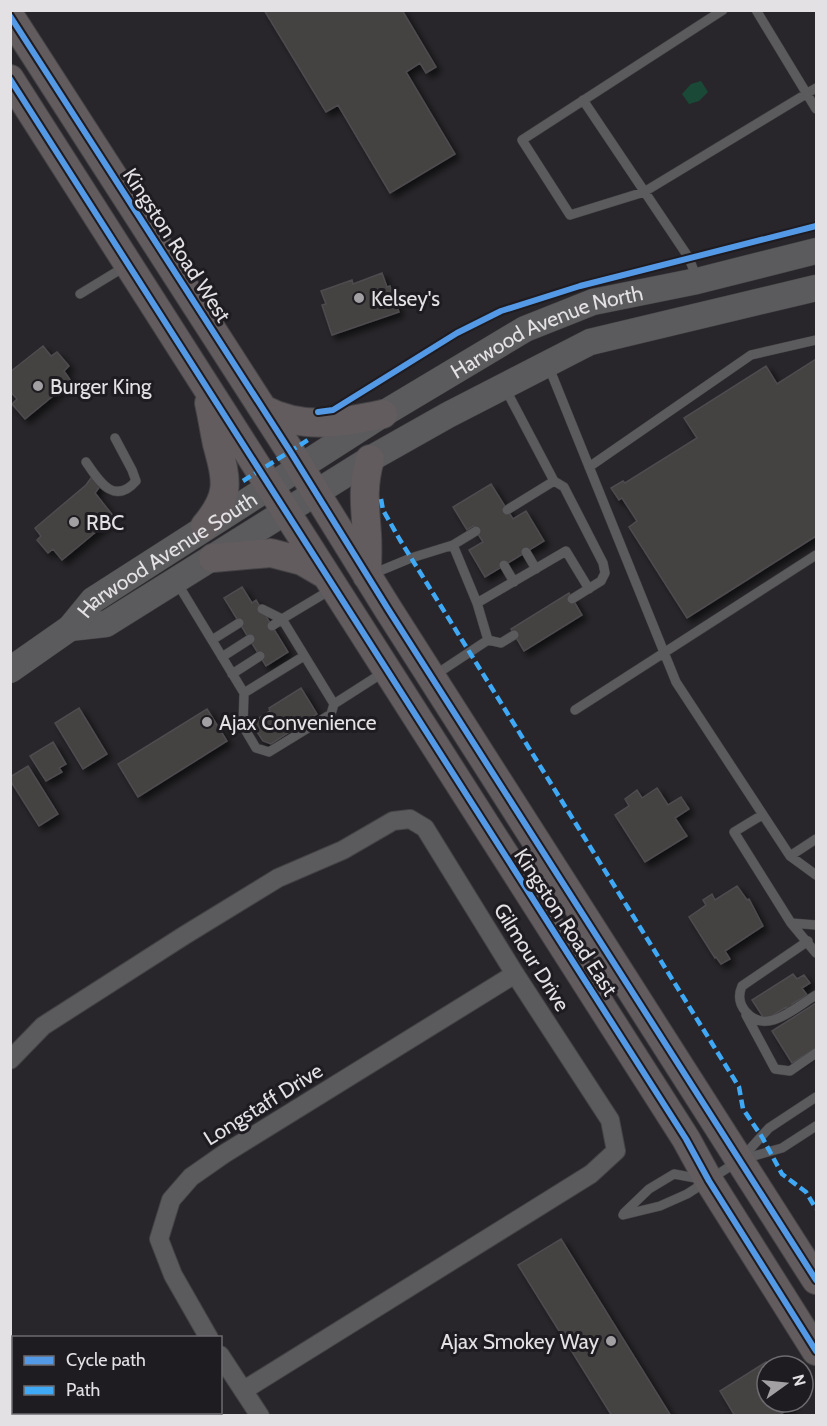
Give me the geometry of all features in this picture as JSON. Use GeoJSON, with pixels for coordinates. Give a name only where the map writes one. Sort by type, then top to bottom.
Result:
{"type":"FeatureCollection","features":[{"type":"Feature","properties":{"kind":"main road","name":"Kingston Road West"},"geometry":{"type":"LineString","coordinates":[[10,16],[315,493]]}},
{"type":"Feature","properties":{"kind":"main road"},"geometry":{"type":"LineString","coordinates":[[10,80],[286,513]]}},
{"type":"Feature","properties":{"kind":"main road","name":"Harwood Avenue North"},"geometry":{"type":"LineString","coordinates":[[300,468],[383,414],[525,329],[593,302],[698,281],[816,251]]}},
{"type":"Feature","properties":{"kind":"main road","name":"Harwood Avenue North"},"geometry":{"type":"LineString","coordinates":[[315,493],[448,415],[590,342],[816,288]]}},
{"type":"Feature","properties":{"kind":"main road"},"geometry":{"type":"LineString","coordinates":[[205,526],[218,510],[224,492],[225,478],[206,386]]}},
{"type":"Feature","properties":{"kind":"main road"},"geometry":{"type":"LineString","coordinates":[[263,410],[275,416],[299,422],[317,423],[344,422],[383,414]]}},
{"type":"Feature","properties":{"kind":"main road"},"geometry":{"type":"LineString","coordinates":[[367,576],[364,480],[370,459]]}},
{"type":"Feature","properties":{"kind":"main road","name":"Harwood Avenue South"},"geometry":{"type":"LineString","coordinates":[[13,663],[70,628],[93,600],[205,526],[300,468]]}},
{"type":"Feature","properties":{"kind":"main road","name":"Harwood Avenue South"},"geometry":{"type":"LineString","coordinates":[[70,628],[106,624],[315,493]]}},
{"type":"Feature","properties":{"kind":"main road","name":"Kingston Road East"},"geometry":{"type":"LineString","coordinates":[[315,493],[816,1280]]}},
{"type":"Feature","properties":{"kind":"main road","name":"Kingston Road East"},"geometry":{"type":"LineString","coordinates":[[286,513],[686,1139],[709,1181],[816,1351]]}},
{"type":"Feature","properties":{"kind":"main road"},"geometry":{"type":"LineString","coordinates":[[213,558],[271,553],[302,561],[330,581]]}},
{"type":"Feature","properties":{"kind":"street","name":"Gilmour Drive"},"geometry":{"type":"LineString","coordinates":[[10,1060],[43,1026],[278,878],[343,850],[393,821],[410,819],[426,828],[515,974],[610,1120],[616,1151],[591,1174],[244,1390]]}},
{"type":"Feature","properties":{"kind":"street","name":"Longstaff Drive"},"geometry":{"type":"LineString","coordinates":[[208,1336],[173,1275],[159,1239],[171,1200],[191,1177],[224,1154],[515,974]]}},
{"type":"Feature","properties":{"kind":"street"},"geometry":{"type":"LineString","coordinates":[[222,1358],[260,1416]]}},
{"type":"Feature","properties":{"kind":"lane"},"geometry":{"type":"LineString","coordinates":[[723,10],[522,140],[570,215],[644,192],[816,88]]}},
{"type":"Feature","properties":{"kind":"lane"},"geometry":{"type":"LineString","coordinates":[[756,10],[816,110]]}},
{"type":"Feature","properties":{"kind":"lane"},"geometry":{"type":"LineString","coordinates":[[583,100],[689,258],[698,281]]}},
{"type":"Feature","properties":{"kind":"lane"},"geometry":{"type":"LineString","coordinates":[[80,294],[128,265]]}},
{"type":"Feature","properties":{"kind":"lane"},"geometry":{"type":"LineString","coordinates":[[589,467],[751,355],[816,340]]}},
{"type":"Feature","properties":{"kind":"lane"},"geometry":{"type":"LineString","coordinates":[[547,364],[676,682],[790,856],[816,875]]}},
{"type":"Feature","properties":{"kind":"lane"},"geometry":{"type":"LineString","coordinates":[[504,386],[554,481],[564,487],[603,563],[605,573],[601,581],[572,599]]}},
{"type":"Feature","properties":{"kind":"lane"},"geometry":{"type":"LineString","coordinates":[[86,462],[102,484],[119,492],[128,489],[136,481],[115,438]]}},
{"type":"Feature","properties":{"kind":"lane"},"geometry":{"type":"LineString","coordinates":[[507,510],[554,481]]}},
{"type":"Feature","properties":{"kind":"lane"},"geometry":{"type":"LineString","coordinates":[[367,576],[411,558],[453,545],[476,531]]}},
{"type":"Feature","properties":{"kind":"lane"},"geometry":{"type":"LineString","coordinates":[[453,545],[477,603],[488,640]]}},
{"type":"Feature","properties":{"kind":"lane"},"geometry":{"type":"LineString","coordinates":[[477,603],[566,551],[589,589]]}},
{"type":"Feature","properties":{"kind":"lane"},"geometry":{"type":"LineString","coordinates":[[526,552],[536,568]]}},
{"type":"Feature","properties":{"kind":"lane"},"geometry":{"type":"LineString","coordinates":[[575,710],[816,555]]}},
{"type":"Feature","properties":{"kind":"lane"},"geometry":{"type":"LineString","coordinates":[[504,565],[514,582]]}},
{"type":"Feature","properties":{"kind":"lane"},"geometry":{"type":"LineString","coordinates":[[176,581],[244,693],[243,726],[256,748],[269,752],[330,714],[334,704],[387,670]]}},
{"type":"Feature","properties":{"kind":"lane"},"geometry":{"type":"LineString","coordinates":[[272,626],[330,581]]}},
{"type":"Feature","properties":{"kind":"lane"},"geometry":{"type":"LineString","coordinates":[[262,609],[282,619],[334,704]]}},
{"type":"Feature","properties":{"kind":"lane"},"geometry":{"type":"LineString","coordinates":[[212,640],[239,623]]}},
{"type":"Feature","properties":{"kind":"lane"},"geometry":{"type":"LineString","coordinates":[[282,642],[292,635]]}},
{"type":"Feature","properties":{"kind":"lane"},"geometry":{"type":"LineString","coordinates":[[431,677],[488,640],[501,643],[514,635]]}},
{"type":"Feature","properties":{"kind":"lane"},"geometry":{"type":"LineString","coordinates":[[222,657],[250,639]]}},
{"type":"Feature","properties":{"kind":"lane"},"geometry":{"type":"LineString","coordinates":[[232,674],[260,656]]}},
{"type":"Feature","properties":{"kind":"lane"},"geometry":{"type":"LineString","coordinates":[[244,693],[304,656]]}},
{"type":"Feature","properties":{"kind":"lane"},"geometry":{"type":"LineString","coordinates":[[762,815],[734,832],[791,923],[816,953]]}},
{"type":"Feature","properties":{"kind":"lane"},"geometry":{"type":"LineString","coordinates":[[790,856],[816,839]]}},
{"type":"Feature","properties":{"kind":"lane"},"geometry":{"type":"LineString","coordinates":[[791,923],[816,926]]}},
{"type":"Feature","properties":{"kind":"lane"},"geometry":{"type":"LineString","coordinates":[[808,941],[742,986],[739,994],[742,1008],[775,1069],[790,1071],[816,1053]]}},
{"type":"Feature","properties":{"kind":"lane"},"geometry":{"type":"LineString","coordinates":[[742,1008],[750,1018],[764,1023],[775,1020],[816,995]]}},
{"type":"Feature","properties":{"kind":"lane"},"geometry":{"type":"LineString","coordinates":[[709,1181],[674,1174],[649,1189],[623,1215],[660,1206],[709,1181],[740,1160],[769,1128],[816,1097]]}},
{"type":"Feature","properties":{"kind":"lane"},"geometry":{"type":"LineString","coordinates":[[740,1160],[782,1148],[816,1126]]}},
{"type":"Feature","properties":{"kind":"green space"},"geometry":{"type":"Polygon","coordinates":[[[701,81],[708,92],[699,101],[689,104],[682,94],[691,84],[701,81]]]}},
{"type":"Feature","properties":{"kind":"building"},"geometry":{"type":"Polygon","coordinates":[[[264,10],[402,10],[436,67],[426,73],[420,63],[406,72],[455,154],[390,193],[338,105],[326,112],[264,10]]]}},
{"type":"Feature","properties":{"kind":"building","name":"Kelsey's"},"geometry":{"type":"Polygon","coordinates":[[[382,273],[387,287],[390,286],[399,312],[332,335],[322,305],[326,304],[321,291],[352,280],[353,284],[382,273]]]}},
{"type":"Feature","properties":{"kind":"building","name":"Burger King"},"geometry":{"type":"Polygon","coordinates":[[[43,346],[51,356],[57,352],[69,366],[64,371],[71,381],[25,419],[12,404],[17,399],[10,391],[10,372],[43,346]]]}},
{"type":"Feature","properties":{"kind":"building"},"geometry":{"type":"Polygon","coordinates":[[[816,359],[816,536],[687,618],[629,527],[637,521],[622,498],[619,500],[611,488],[623,481],[625,483],[697,438],[684,418],[766,366],[777,384],[816,359]]]}},
{"type":"Feature","properties":{"kind":"building","name":"RBC"},"geometry":{"type":"Polygon","coordinates":[[[91,478],[101,485],[95,493],[114,517],[62,560],[53,549],[48,553],[37,540],[41,536],[35,528],[86,485],[91,478]]]}},
{"type":"Feature","properties":{"kind":"building"},"geometry":{"type":"Polygon","coordinates":[[[491,484],[513,519],[526,511],[544,541],[485,577],[469,550],[483,542],[473,526],[467,530],[453,507],[491,484]]]}},
{"type":"Feature","properties":{"kind":"building"},"geometry":{"type":"Polygon","coordinates":[[[242,587],[252,603],[256,600],[288,652],[266,666],[224,598],[242,587]]]}},
{"type":"Feature","properties":{"kind":"building"},"geometry":{"type":"Polygon","coordinates":[[[569,593],[582,615],[524,651],[511,629],[569,593]]]}},
{"type":"Feature","properties":{"kind":"building"},"geometry":{"type":"Polygon","coordinates":[[[301,688],[317,714],[271,744],[263,741],[251,723],[270,711],[269,708],[301,688]]]}},
{"type":"Feature","properties":{"kind":"building"},"geometry":{"type":"Polygon","coordinates":[[[79,708],[107,754],[83,769],[55,723],[79,708]]]}},
{"type":"Feature","properties":{"kind":"building"},"geometry":{"type":"Polygon","coordinates":[[[207,709],[227,741],[138,797],[118,764],[207,709]]]}},
{"type":"Feature","properties":{"kind":"building"},"geometry":{"type":"Polygon","coordinates":[[[53,742],[66,764],[59,768],[62,772],[46,781],[30,756],[53,742]]]}},
{"type":"Feature","properties":{"kind":"building"},"geometry":{"type":"Polygon","coordinates":[[[28,766],[58,814],[39,826],[10,780],[10,777],[28,766]]]}},
{"type":"Feature","properties":{"kind":"building"},"geometry":{"type":"Polygon","coordinates":[[[657,788],[668,805],[681,797],[689,809],[675,818],[687,836],[645,862],[615,815],[629,806],[625,799],[637,790],[642,798],[657,788]]]}},
{"type":"Feature","properties":{"kind":"building"},"geometry":{"type":"Polygon","coordinates":[[[737,886],[747,900],[749,899],[763,926],[725,951],[730,959],[721,964],[689,917],[706,905],[703,900],[712,894],[715,900],[737,886]]]}},
{"type":"Feature","properties":{"kind":"building"},"geometry":{"type":"Polygon","coordinates":[[[793,974],[797,979],[804,975],[810,983],[802,988],[807,995],[792,1004],[793,1006],[788,1010],[786,1007],[765,1020],[752,1000],[793,974]]]}},
{"type":"Feature","properties":{"kind":"building"},"geometry":{"type":"Polygon","coordinates":[[[816,1003],[816,1048],[792,1063],[772,1031],[816,1003]]]}},
{"type":"Feature","properties":{"kind":"building"},"geometry":{"type":"Polygon","coordinates":[[[561,1239],[671,1416],[612,1416],[518,1265],[561,1239]]]}},
{"type":"Feature","properties":{"kind":"building"},"geometry":{"type":"Polygon","coordinates":[[[755,1369],[755,1414],[781,1414],[778,1416],[735,1416],[720,1391],[755,1369]]]}},
{"type":"Feature","properties":{"kind":"marked path"},"geometry":{"type":"LineString","coordinates":[[243,481],[308,440]]}},
{"type":"Feature","properties":{"kind":"marked path"},"geometry":{"type":"LineString","coordinates":[[381,499],[383,510],[400,540],[739,1087],[743,1109],[762,1137],[782,1174],[806,1192],[816,1209]]}},
{"type":"Feature","properties":{"kind":"cycle path"},"geometry":{"type":"LineString","coordinates":[[10,16],[290,451],[388,609],[816,1280]]}},
{"type":"Feature","properties":{"kind":"cycle path"},"geometry":{"type":"LineString","coordinates":[[10,79],[686,1139],[709,1181],[816,1351]]}},
{"type":"Feature","properties":{"kind":"cycle path"},"geometry":{"type":"LineString","coordinates":[[318,412],[333,410],[457,333],[501,311],[580,286],[816,226]]}},
{"type":"Feature","properties":{"kind":"place","name":"Kelsey's"},"geometry":{"type":"Point","coordinates":[359,298]}},
{"type":"Feature","properties":{"kind":"place","name":"Burger King"},"geometry":{"type":"Point","coordinates":[38,386]}},
{"type":"Feature","properties":{"kind":"place","name":"RBC"},"geometry":{"type":"Point","coordinates":[74,522]}},
{"type":"Feature","properties":{"kind":"place","name":"Ajax Convenience"},"geometry":{"type":"Point","coordinates":[207,722]}},
{"type":"Feature","properties":{"kind":"place","name":"Ajax Smokey Way"},"geometry":{"type":"Point","coordinates":[611,1341]}}]}
